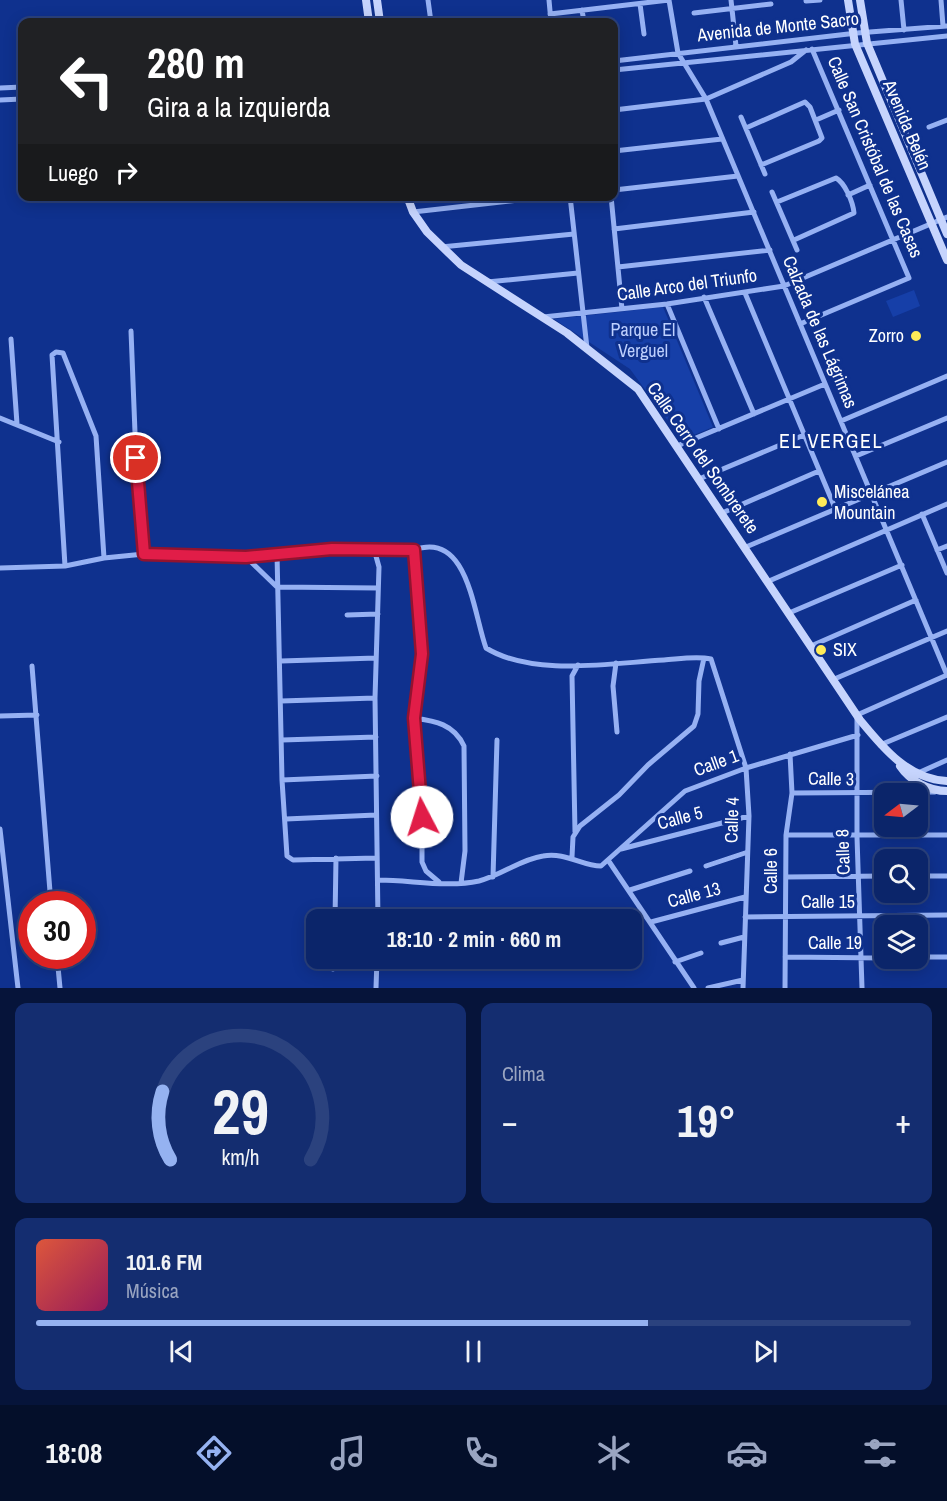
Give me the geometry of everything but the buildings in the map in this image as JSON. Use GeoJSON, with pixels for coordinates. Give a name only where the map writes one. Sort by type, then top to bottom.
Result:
{"type":"FeatureCollection","features":[{"type":"Feature","properties":{"kind":"street"},"geometry":{"type":"LineString","coordinates":[[366,0],[368,18]]}},
{"type":"Feature","properties":{"kind":"street"},"geometry":{"type":"LineString","coordinates":[[377,0],[379,18]]}},
{"type":"Feature","properties":{"kind":"street"},"geometry":{"type":"LineString","coordinates":[[428,0],[430,18]]}},
{"type":"Feature","properties":{"kind":"street"},"geometry":{"type":"LineString","coordinates":[[549,0],[550,18]]}},
{"type":"Feature","properties":{"kind":"street"},"geometry":{"type":"LineString","coordinates":[[550,14],[669,0]]}},
{"type":"Feature","properties":{"kind":"street","name":"Calzada de las Lágrimas"},"geometry":{"type":"LineString","coordinates":[[669,0],[678,53],[706,99],[947,675]]}},
{"type":"Feature","properties":{"kind":"street"},"geometry":{"type":"LineString","coordinates":[[731,0],[736,46]]}},
{"type":"Feature","properties":{"kind":"street"},"geometry":{"type":"LineString","coordinates":[[806,2],[820,0]]}},
{"type":"Feature","properties":{"kind":"street","name":"Avenida Belén"},"geometry":{"type":"LineString","coordinates":[[848,0],[855,44],[947,260]]}},
{"type":"Feature","properties":{"kind":"street","name":"Avenida Belén"},"geometry":{"type":"LineString","coordinates":[[860,0],[867,44],[944,218],[947,234]]}},
{"type":"Feature","properties":{"kind":"street"},"geometry":{"type":"LineString","coordinates":[[901,0],[904,30]]}},
{"type":"Feature","properties":{"kind":"street"},"geometry":{"type":"LineString","coordinates":[[941,0],[945,26]]}},
{"type":"Feature","properties":{"kind":"street"},"geometry":{"type":"LineString","coordinates":[[640,4],[644,34]]}},
{"type":"Feature","properties":{"kind":"street"},"geometry":{"type":"LineString","coordinates":[[694,13],[771,4]]}},
{"type":"Feature","properties":{"kind":"street"},"geometry":{"type":"LineString","coordinates":[[582,10],[583,18]]}},
{"type":"Feature","properties":{"kind":"street","name":"Avenida de Monte Sacro"},"geometry":{"type":"LineString","coordinates":[[618,60],[853,33],[945,26]]}},
{"type":"Feature","properties":{"kind":"street","name":"Avenida de Monte Sacro"},"geometry":{"type":"LineString","coordinates":[[618,70],[947,36]]}},
{"type":"Feature","properties":{"kind":"street"},"geometry":{"type":"LineString","coordinates":[[618,110],[706,99],[791,62],[809,49]]}},
{"type":"Feature","properties":{"kind":"street","name":"Calle San Cristóbal de las Casas"},"geometry":{"type":"LineString","coordinates":[[800,324],[909,278],[839,110],[809,49]]}},
{"type":"Feature","properties":{"kind":"street"},"geometry":{"type":"LineString","coordinates":[[0,88],[18,87]]}},
{"type":"Feature","properties":{"kind":"street"},"geometry":{"type":"LineString","coordinates":[[0,100],[18,99]]}},
{"type":"Feature","properties":{"kind":"street"},"geometry":{"type":"LineString","coordinates":[[746,128],[805,102],[816,120],[821,140],[761,165]]}},
{"type":"Feature","properties":{"kind":"street"},"geometry":{"type":"LineString","coordinates":[[816,120],[839,110]]}},
{"type":"Feature","properties":{"kind":"street"},"geometry":{"type":"LineString","coordinates":[[741,117],[765,174]]}},
{"type":"Feature","properties":{"kind":"street"},"geometry":{"type":"LineString","coordinates":[[929,127],[945,120],[947,130]]}},
{"type":"Feature","properties":{"kind":"street"},"geometry":{"type":"LineString","coordinates":[[618,151],[722,139]]}},
{"type":"Feature","properties":{"kind":"street"},"geometry":{"type":"LineString","coordinates":[[618,190],[738,176]]}},
{"type":"Feature","properties":{"kind":"street"},"geometry":{"type":"LineString","coordinates":[[777,202],[836,178],[840,180],[848,195],[854,213],[794,240]]}},
{"type":"Feature","properties":{"kind":"street"},"geometry":{"type":"LineString","coordinates":[[848,195],[870,185]]}},
{"type":"Feature","properties":{"kind":"street"},"geometry":{"type":"LineString","coordinates":[[772,192],[797,250]]}},
{"type":"Feature","properties":{"kind":"street","name":"Calle Cerro del Sombrerete"},"geometry":{"type":"LineString","coordinates":[[409,201],[413,212],[441,247],[487,282],[587,348],[638,388],[769,581],[856,715],[912,779],[927,787],[945,791]]}},
{"type":"Feature","properties":{"kind":"street"},"geometry":{"type":"LineString","coordinates":[[413,212],[509,201]]}},
{"type":"Feature","properties":{"kind":"street"},"geometry":{"type":"LineString","coordinates":[[571,201],[587,348]]}},
{"type":"Feature","properties":{"kind":"street"},"geometry":{"type":"LineString","coordinates":[[611,201],[622,309]]}},
{"type":"Feature","properties":{"kind":"street"},"geometry":{"type":"LineString","coordinates":[[614,229],[754,212]]}},
{"type":"Feature","properties":{"kind":"street","name":"Calle Arco del Triunfo"},"geometry":{"type":"LineString","coordinates":[[542,317],[667,304],[784,286],[895,241],[944,218]]}},
{"type":"Feature","properties":{"kind":"street"},"geometry":{"type":"LineString","coordinates":[[441,247],[574,234]]}},
{"type":"Feature","properties":{"kind":"street"},"geometry":{"type":"LineString","coordinates":[[618,267],[770,250]]}},
{"type":"Feature","properties":{"kind":"street"},"geometry":{"type":"LineString","coordinates":[[487,282],[578,273]]}},
{"type":"Feature","properties":{"kind":"street"},"geometry":{"type":"LineString","coordinates":[[745,293],[835,508]]}},
{"type":"Feature","properties":{"kind":"street"},"geometry":{"type":"LineString","coordinates":[[704,297],[754,414]]}},
{"type":"Feature","properties":{"kind":"street"},"geometry":{"type":"LineString","coordinates":[[667,304],[718,429]]}},
{"type":"Feature","properties":{"kind":"street"},"geometry":{"type":"LineString","coordinates":[[131,331],[136,458],[144,554]]}},
{"type":"Feature","properties":{"kind":"street"},"geometry":{"type":"LineString","coordinates":[[11,339],[17,424]]}},
{"type":"Feature","properties":{"kind":"street"},"geometry":{"type":"LineString","coordinates":[[65,566],[52,355],[60,351],[63,353],[96,436],[104,558]]}},
{"type":"Feature","properties":{"kind":"street"},"geometry":{"type":"LineString","coordinates":[[841,421],[947,376]]}},
{"type":"Feature","properties":{"kind":"street"},"geometry":{"type":"LineString","coordinates":[[677,446],[825,384]]}},
{"type":"Feature","properties":{"kind":"street"},"geometry":{"type":"LineString","coordinates":[[0,418],[58,442]]}},
{"type":"Feature","properties":{"kind":"street"},"geometry":{"type":"LineString","coordinates":[[856,456],[947,418]]}},
{"type":"Feature","properties":{"kind":"street"},"geometry":{"type":"LineString","coordinates":[[699,479],[804,435]]}},
{"type":"Feature","properties":{"kind":"street"},"geometry":{"type":"LineString","coordinates":[[746,547],[947,462]]}},
{"type":"Feature","properties":{"kind":"street"},"geometry":{"type":"LineString","coordinates":[[722,513],[819,471]]}},
{"type":"Feature","properties":{"kind":"street"},"geometry":{"type":"LineString","coordinates":[[769,581],[947,504]]}},
{"type":"Feature","properties":{"kind":"street"},"geometry":{"type":"LineString","coordinates":[[922,514],[947,573]]}},
{"type":"Feature","properties":{"kind":"street"},"geometry":{"type":"LineString","coordinates":[[0,568],[65,566],[104,558],[144,554],[246,557],[332,549],[414,550],[427,545],[444,547],[458,562],[472,598],[486,648],[498,656],[524,663],[578,665],[704,658],[699,681],[698,714],[694,726],[575,833]]}},
{"type":"Feature","properties":{"kind":"street"},"geometry":{"type":"LineString","coordinates":[[937,550],[947,546]]}},
{"type":"Feature","properties":{"kind":"street"},"geometry":{"type":"LineString","coordinates":[[374,549],[379,567],[375,698],[377,776],[375,858],[379,880],[378,909]]}},
{"type":"Feature","properties":{"kind":"street"},"geometry":{"type":"LineString","coordinates":[[414,550],[422,654],[414,718],[422,817],[422,862],[426,871],[440,883]]}},
{"type":"Feature","properties":{"kind":"street"},"geometry":{"type":"LineString","coordinates":[[277,554],[282,780],[288,858],[293,860],[375,858]]}},
{"type":"Feature","properties":{"kind":"street"},"geometry":{"type":"LineString","coordinates":[[246,557],[277,587],[378,588]]}},
{"type":"Feature","properties":{"kind":"street"},"geometry":{"type":"LineString","coordinates":[[789,613],[902,566]]}},
{"type":"Feature","properties":{"kind":"street"},"geometry":{"type":"LineString","coordinates":[[811,646],[916,600]]}},
{"type":"Feature","properties":{"kind":"street"},"geometry":{"type":"LineString","coordinates":[[347,615],[378,614]]}},
{"type":"Feature","properties":{"kind":"street"},"geometry":{"type":"LineString","coordinates":[[832,680],[947,631]]}},
{"type":"Feature","properties":{"kind":"street"},"geometry":{"type":"LineString","coordinates":[[281,661],[376,658]]}},
{"type":"Feature","properties":{"kind":"street","name":"Calle 4"},"geometry":{"type":"LineString","coordinates":[[704,658],[711,659],[746,768],[749,816],[745,853],[743,988]]}},
{"type":"Feature","properties":{"kind":"street"},"geometry":{"type":"LineString","coordinates":[[616,663],[613,686],[617,732]]}},
{"type":"Feature","properties":{"kind":"street"},"geometry":{"type":"LineString","coordinates":[[572,857],[575,833],[572,676],[578,665]]}},
{"type":"Feature","properties":{"kind":"street"},"geometry":{"type":"LineString","coordinates":[[32,666],[50,891]]}},
{"type":"Feature","properties":{"kind":"street"},"geometry":{"type":"LineString","coordinates":[[856,715],[947,675]]}},
{"type":"Feature","properties":{"kind":"street"},"geometry":{"type":"LineString","coordinates":[[281,701],[375,698]]}},
{"type":"Feature","properties":{"kind":"street"},"geometry":{"type":"LineString","coordinates":[[0,716],[37,715]]}},
{"type":"Feature","properties":{"kind":"street","name":"Calle 8"},"geometry":{"type":"LineString","coordinates":[[856,715],[862,988]]}},
{"type":"Feature","properties":{"kind":"street"},"geometry":{"type":"LineString","coordinates":[[880,745],[947,717]]}},
{"type":"Feature","properties":{"kind":"street"},"geometry":{"type":"LineString","coordinates":[[414,718],[441,722],[460,738],[464,746],[465,851],[461,883]]}},
{"type":"Feature","properties":{"kind":"street","name":"Calle 1"},"geometry":{"type":"LineString","coordinates":[[608,860],[685,791],[790,753],[858,735]]}},
{"type":"Feature","properties":{"kind":"street"},"geometry":{"type":"LineString","coordinates":[[282,740],[376,737]]}},
{"type":"Feature","properties":{"kind":"street"},"geometry":{"type":"LineString","coordinates":[[493,877],[497,740]]}},
{"type":"Feature","properties":{"kind":"street","name":"Calle 6"},"geometry":{"type":"LineString","coordinates":[[785,988],[786,835],[792,793],[790,753]]}},
{"type":"Feature","properties":{"kind":"street"},"geometry":{"type":"LineString","coordinates":[[918,773],[947,760]]}},
{"type":"Feature","properties":{"kind":"street","name":"Calle Cerro del Sombrerete"},"geometry":{"type":"LineString","coordinates":[[898,762],[918,773],[947,781]]}},
{"type":"Feature","properties":{"kind":"street"},"geometry":{"type":"LineString","coordinates":[[282,780],[377,776]]}},
{"type":"Feature","properties":{"kind":"street","name":"Calle 3"},"geometry":{"type":"LineString","coordinates":[[792,793],[857,794],[945,791]]}},
{"type":"Feature","properties":{"kind":"street"},"geometry":{"type":"LineString","coordinates":[[286,819],[376,815]]}},
{"type":"Feature","properties":{"kind":"street","name":"Calle 5"},"geometry":{"type":"LineString","coordinates":[[619,850],[749,816]]}},
{"type":"Feature","properties":{"kind":"street"},"geometry":{"type":"LineString","coordinates":[[0,829],[18,988]]}},
{"type":"Feature","properties":{"kind":"street"},"geometry":{"type":"LineString","coordinates":[[786,835],[857,837],[947,835]]}},
{"type":"Feature","properties":{"kind":"street"},"geometry":{"type":"LineString","coordinates":[[706,866],[745,853]]}},
{"type":"Feature","properties":{"kind":"street"},"geometry":{"type":"LineString","coordinates":[[379,880],[461,883],[493,877],[543,856],[572,857],[597,866],[608,860],[694,988]]}},
{"type":"Feature","properties":{"kind":"street"},"geometry":{"type":"LineString","coordinates":[[335,909],[336,858]]}},
{"type":"Feature","properties":{"kind":"street"},"geometry":{"type":"LineString","coordinates":[[630,890],[690,871]]}},
{"type":"Feature","properties":{"kind":"street"},"geometry":{"type":"LineString","coordinates":[[786,877],[874,876]]}},
{"type":"Feature","properties":{"kind":"street"},"geometry":{"type":"LineString","coordinates":[[928,876],[947,876]]}},
{"type":"Feature","properties":{"kind":"street","name":"Calle 13"},"geometry":{"type":"LineString","coordinates":[[651,922],[745,897]]}},
{"type":"Feature","properties":{"kind":"street","name":"Calle 15"},"geometry":{"type":"LineString","coordinates":[[745,917],[947,915]]}},
{"type":"Feature","properties":{"kind":"street"},"geometry":{"type":"LineString","coordinates":[[721,943],[744,937]]}},
{"type":"Feature","properties":{"kind":"street"},"geometry":{"type":"LineString","coordinates":[[675,962],[701,953]]}},
{"type":"Feature","properties":{"kind":"street","name":"Calle 19"},"geometry":{"type":"LineString","coordinates":[[785,957],[874,958]]}},
{"type":"Feature","properties":{"kind":"street"},"geometry":{"type":"LineString","coordinates":[[928,957],[947,957]]}},
{"type":"Feature","properties":{"kind":"street"},"geometry":{"type":"LineString","coordinates":[[58,969],[60,988]]}},
{"type":"Feature","properties":{"kind":"street"},"geometry":{"type":"LineString","coordinates":[[376,988],[377,969]]}},
{"type":"Feature","properties":{"kind":"street"},"geometry":{"type":"LineString","coordinates":[[708,988],[743,980]]}},
{"type":"Feature","properties":{"kind":"green space"},"geometry":{"type":"Polygon","coordinates":[[[914,290],[920,306],[893,317],[886,301],[914,290]]]}},
{"type":"Feature","properties":{"kind":"green space","name":"Parque El Verguel"},"geometry":{"type":"Polygon","coordinates":[[[663,307],[713,427],[682,440],[630,369],[554,319],[663,307]]]}},
{"type":"Feature","properties":{"kind":"place","name":"Zorro"},"geometry":{"type":"Point","coordinates":[916,336]}},
{"type":"Feature","properties":{"kind":"place","name":"Miscelánea Mountain"},"geometry":{"type":"Point","coordinates":[822,502]}},
{"type":"Feature","properties":{"kind":"place","name":"SIX"},"geometry":{"type":"Point","coordinates":[821,650]}},
{"type":"Feature","properties":{"kind":"district","name":"EL VERGEL"},"geometry":{"type":"Point","coordinates":[831,441]}},
{"type":"Feature","properties":{"kind":"route"},"geometry":{"type":"LineString","coordinates":[[136,458],[144,554],[246,557],[332,549],[401,548],[414,550],[417,561],[422,654],[414,718],[422,817]]}}]}
